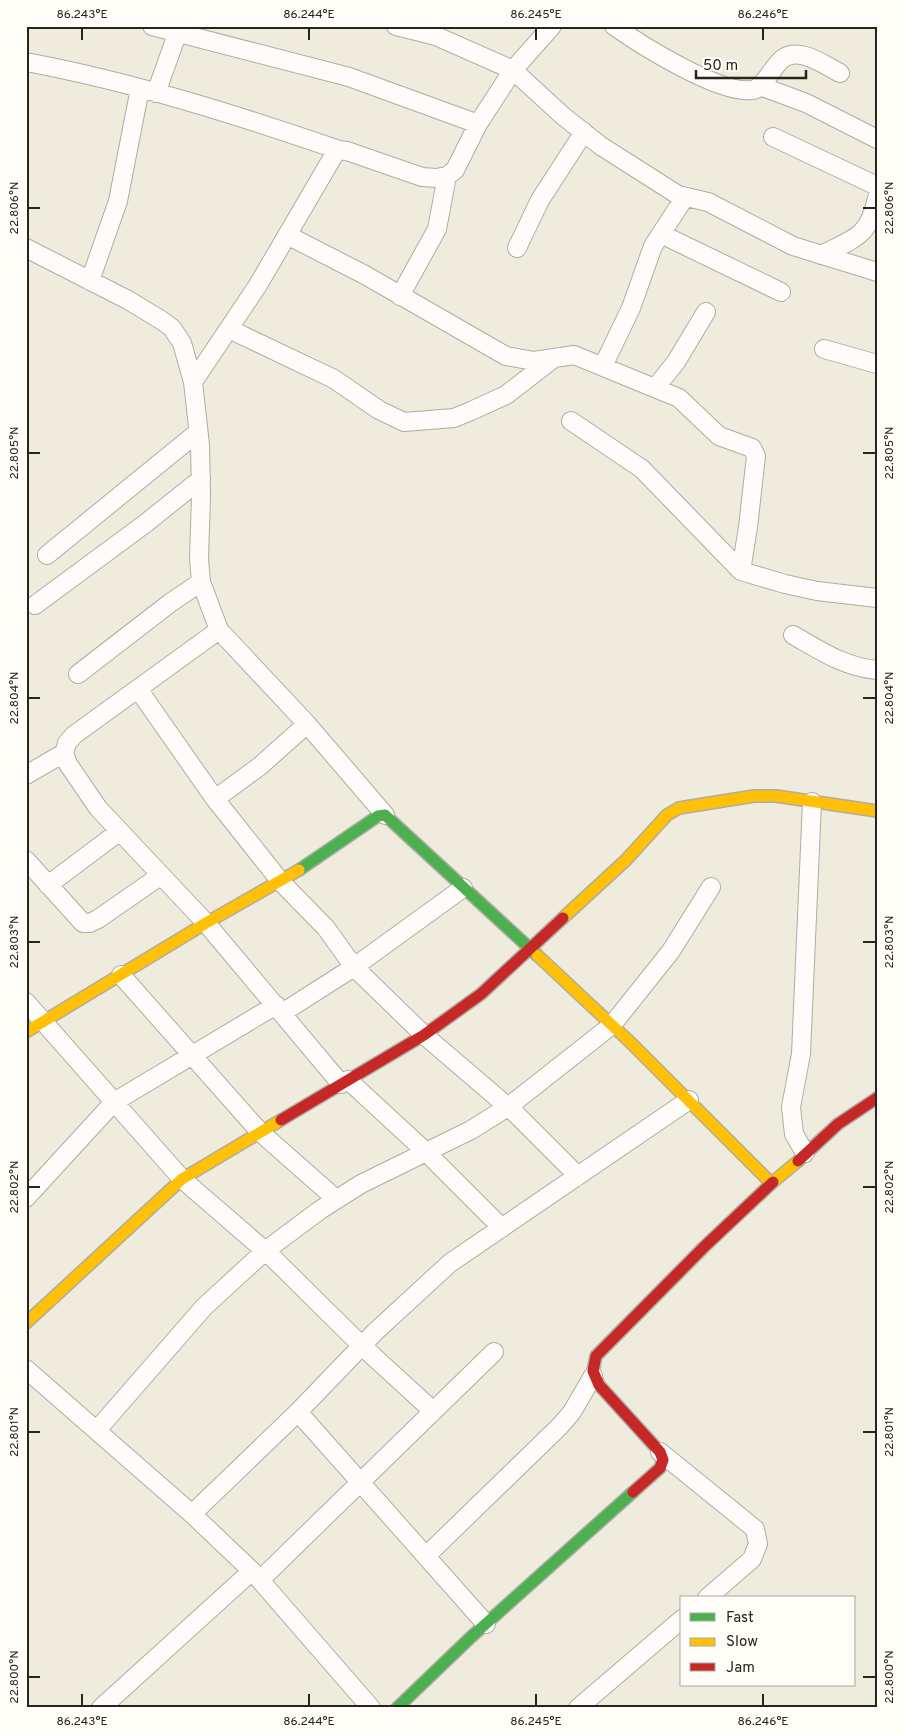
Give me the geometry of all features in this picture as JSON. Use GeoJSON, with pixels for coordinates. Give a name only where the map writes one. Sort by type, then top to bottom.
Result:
{"type":"FeatureCollection","features":[{"type":"Feature","properties":{"kind":"street"},"geometry":{"type":"LineString","coordinates":[[152,26],[179,29],[348,77],[478,124]]}},
{"type":"Feature","properties":{"kind":"street"},"geometry":{"type":"LineString","coordinates":[[396,26],[427,30],[514,70],[584,132],[663,186],[685,197],[708,202],[793,246],[877,272]]}},
{"type":"Feature","properties":{"kind":"street"},"geometry":{"type":"LineString","coordinates":[[26,62],[79,72],[232,113],[339,150],[422,176],[436,178],[447,176],[455,170],[478,124],[514,70],[552,26]]}},
{"type":"Feature","properties":{"kind":"street"},"geometry":{"type":"LineString","coordinates":[[614,26],[661,57],[731,88],[754,90],[760,86],[781,60],[797,54],[810,58],[840,73]]}},
{"type":"Feature","properties":{"kind":"street"},"geometry":{"type":"LineString","coordinates":[[90,280],[118,201],[148,91],[179,29]]}},
{"type":"Feature","properties":{"kind":"street"},"geometry":{"type":"LineString","coordinates":[[760,86],[806,103],[877,139]]}},
{"type":"Feature","properties":{"kind":"street"},"geometry":{"type":"LineString","coordinates":[[517,248],[540,200],[584,132]]}},
{"type":"Feature","properties":{"kind":"street"},"geometry":{"type":"LineString","coordinates":[[772,137],[877,186]]}},
{"type":"Feature","properties":{"kind":"street"},"geometry":{"type":"LineString","coordinates":[[193,382],[229,329],[288,235],[334,155],[339,150]]}},
{"type":"Feature","properties":{"kind":"street"},"geometry":{"type":"LineString","coordinates":[[400,296],[437,229],[447,176]]}},
{"type":"Feature","properties":{"kind":"street"},"geometry":{"type":"LineString","coordinates":[[603,366],[631,308],[645,265],[661,234],[685,197]]}},
{"type":"Feature","properties":{"kind":"street"},"geometry":{"type":"LineString","coordinates":[[821,255],[855,238],[865,230],[870,224],[877,198]]}},
{"type":"Feature","properties":{"kind":"street"},"geometry":{"type":"LineString","coordinates":[[661,234],[781,292]]}},
{"type":"Feature","properties":{"kind":"street"},"geometry":{"type":"LineString","coordinates":[[288,235],[506,356],[534,361],[574,355],[679,398],[720,436],[746,445],[754,451],[748,527],[740,570]]}},
{"type":"Feature","properties":{"kind":"street"},"geometry":{"type":"LineString","coordinates":[[26,248],[128,300],[172,328],[182,343],[193,382],[198,432],[201,479],[199,559],[201,582],[219,630],[307,724],[385,815],[390,817],[463,888],[532,949],[689,1100],[768,1180],[773,1182]]}},
{"type":"Feature","properties":{"kind":"street"},"geometry":{"type":"LineString","coordinates":[[656,388],[676,362],[706,312]]}},
{"type":"Feature","properties":{"kind":"street"},"geometry":{"type":"LineString","coordinates":[[229,329],[334,379],[379,410],[404,422],[454,418],[472,411],[506,395],[556,357]]}},
{"type":"Feature","properties":{"kind":"street"},"geometry":{"type":"LineString","coordinates":[[824,348],[877,364]]}},
{"type":"Feature","properties":{"kind":"street"},"geometry":{"type":"LineString","coordinates":[[571,421],[642,470],[740,570],[785,584],[817,591],[877,598]]}},
{"type":"Feature","properties":{"kind":"street"},"geometry":{"type":"LineString","coordinates":[[46,555],[198,432]]}},
{"type":"Feature","properties":{"kind":"street"},"geometry":{"type":"LineString","coordinates":[[34,604],[146,523],[201,479]]}},
{"type":"Feature","properties":{"kind":"street"},"geometry":{"type":"LineString","coordinates":[[78,674],[170,603],[201,582]]}},
{"type":"Feature","properties":{"kind":"street"},"geometry":{"type":"LineString","coordinates":[[219,630],[74,736],[67,743],[64,753],[68,764],[98,808],[206,923],[279,1009],[345,1082],[426,1152],[502,1228]]}},
{"type":"Feature","properties":{"kind":"street"},"geometry":{"type":"LineString","coordinates":[[793,635],[848,666],[877,670]]}},
{"type":"Feature","properties":{"kind":"street"},"geometry":{"type":"LineString","coordinates":[[138,690],[215,799],[281,882],[326,928],[354,967],[424,1035],[508,1107],[578,1176]]}},
{"type":"Feature","properties":{"kind":"street"},"geometry":{"type":"LineString","coordinates":[[215,799],[260,766],[307,724]]}},
{"type":"Feature","properties":{"kind":"street"},"geometry":{"type":"LineString","coordinates":[[26,775],[64,753]]}},
{"type":"Feature","properties":{"kind":"street"},"geometry":{"type":"LineString","coordinates":[[26,1323],[182,1179],[424,1035],[481,994],[532,949],[626,860],[667,815],[679,808],[754,796],[877,811]]}},
{"type":"Feature","properties":{"kind":"street"},"geometry":{"type":"LineString","coordinates":[[805,1153],[794,1134],[791,1107],[801,1054],[812,802]]}},
{"type":"Feature","properties":{"kind":"street"},"geometry":{"type":"LineString","coordinates":[[26,1032],[206,923],[281,882],[378,816],[385,815]]}},
{"type":"Feature","properties":{"kind":"street"},"geometry":{"type":"LineString","coordinates":[[48,885],[120,831]]}},
{"type":"Feature","properties":{"kind":"street"},"geometry":{"type":"LineString","coordinates":[[26,860],[83,923],[90,923],[160,876]]}},
{"type":"Feature","properties":{"kind":"street"},"geometry":{"type":"LineString","coordinates":[[97,1430],[204,1307],[265,1251],[336,1199],[360,1184],[472,1130],[508,1107],[612,1025],[671,951],[711,887]]}},
{"type":"Feature","properties":{"kind":"street"},"geometry":{"type":"LineString","coordinates":[[26,1198],[114,1102],[191,1056],[354,967],[463,888]]}},
{"type":"Feature","properties":{"kind":"street"},"geometry":{"type":"LineString","coordinates":[[121,975],[260,1132],[336,1199]]}},
{"type":"Feature","properties":{"kind":"street"},"geometry":{"type":"LineString","coordinates":[[26,1002],[182,1179],[265,1251],[362,1346],[433,1411]]}},
{"type":"Feature","properties":{"kind":"street"},"geometry":{"type":"LineString","coordinates":[[709,1596],[752,1559],[758,1544],[755,1528],[660,1452],[598,1385],[593,1376],[592,1366],[596,1356],[704,1247],[773,1182],[838,1124],[877,1098]]}},
{"type":"Feature","properties":{"kind":"street"},"geometry":{"type":"LineString","coordinates":[[192,1514],[298,1412],[362,1346],[450,1263],[689,1100]]}},
{"type":"Feature","properties":{"kind":"street"},"geometry":{"type":"LineString","coordinates":[[101,1708],[256,1576],[361,1483],[494,1352]]}},
{"type":"Feature","properties":{"kind":"street"},"geometry":{"type":"LineString","coordinates":[[26,1370],[192,1514],[256,1576],[371,1708]]}},
{"type":"Feature","properties":{"kind":"street"},"geometry":{"type":"LineString","coordinates":[[426,1556],[560,1426],[572,1412],[593,1376]]}},
{"type":"Feature","properties":{"kind":"street"},"geometry":{"type":"LineString","coordinates":[[298,1412],[486,1624]]}},
{"type":"Feature","properties":{"kind":"street"},"geometry":{"type":"LineString","coordinates":[[397,1708],[486,1624],[660,1468],[662,1460],[660,1452]]}},
{"type":"Feature","properties":{"kind":"street"},"geometry":{"type":"LineString","coordinates":[[578,1708],[680,1621]]}},
{"type":"Feature","properties":{"kind":"traffic: fast"},"geometry":{"type":"LineString","coordinates":[[299,870],[378,816],[385,815],[537,955]]}},
{"type":"Feature","properties":{"kind":"traffic: fast"},"geometry":{"type":"LineString","coordinates":[[397,1708],[470,1638],[633,1492]]}},
{"type":"Feature","properties":{"kind":"traffic: slow"},"geometry":{"type":"LineString","coordinates":[[563,918],[626,860],[667,815],[679,808],[754,796],[776,796],[877,811]]}},
{"type":"Feature","properties":{"kind":"traffic: slow"},"geometry":{"type":"LineString","coordinates":[[26,1032],[206,923],[299,870]]}},
{"type":"Feature","properties":{"kind":"traffic: slow"},"geometry":{"type":"LineString","coordinates":[[537,955],[630,1042],[768,1180],[773,1182],[798,1161]]}},
{"type":"Feature","properties":{"kind":"traffic: slow"},"geometry":{"type":"LineString","coordinates":[[26,1323],[182,1179],[281,1120]]}},
{"type":"Feature","properties":{"kind":"traffic: jam"},"geometry":{"type":"LineString","coordinates":[[281,1120],[424,1035],[481,994],[563,918]]}},
{"type":"Feature","properties":{"kind":"traffic: jam"},"geometry":{"type":"LineString","coordinates":[[798,1161],[838,1124],[877,1098]]}},
{"type":"Feature","properties":{"kind":"traffic: jam"},"geometry":{"type":"LineString","coordinates":[[633,1492],[660,1468],[663,1460],[660,1452],[599,1385],[593,1371],[596,1356],[704,1247],[773,1182]]}}]}
